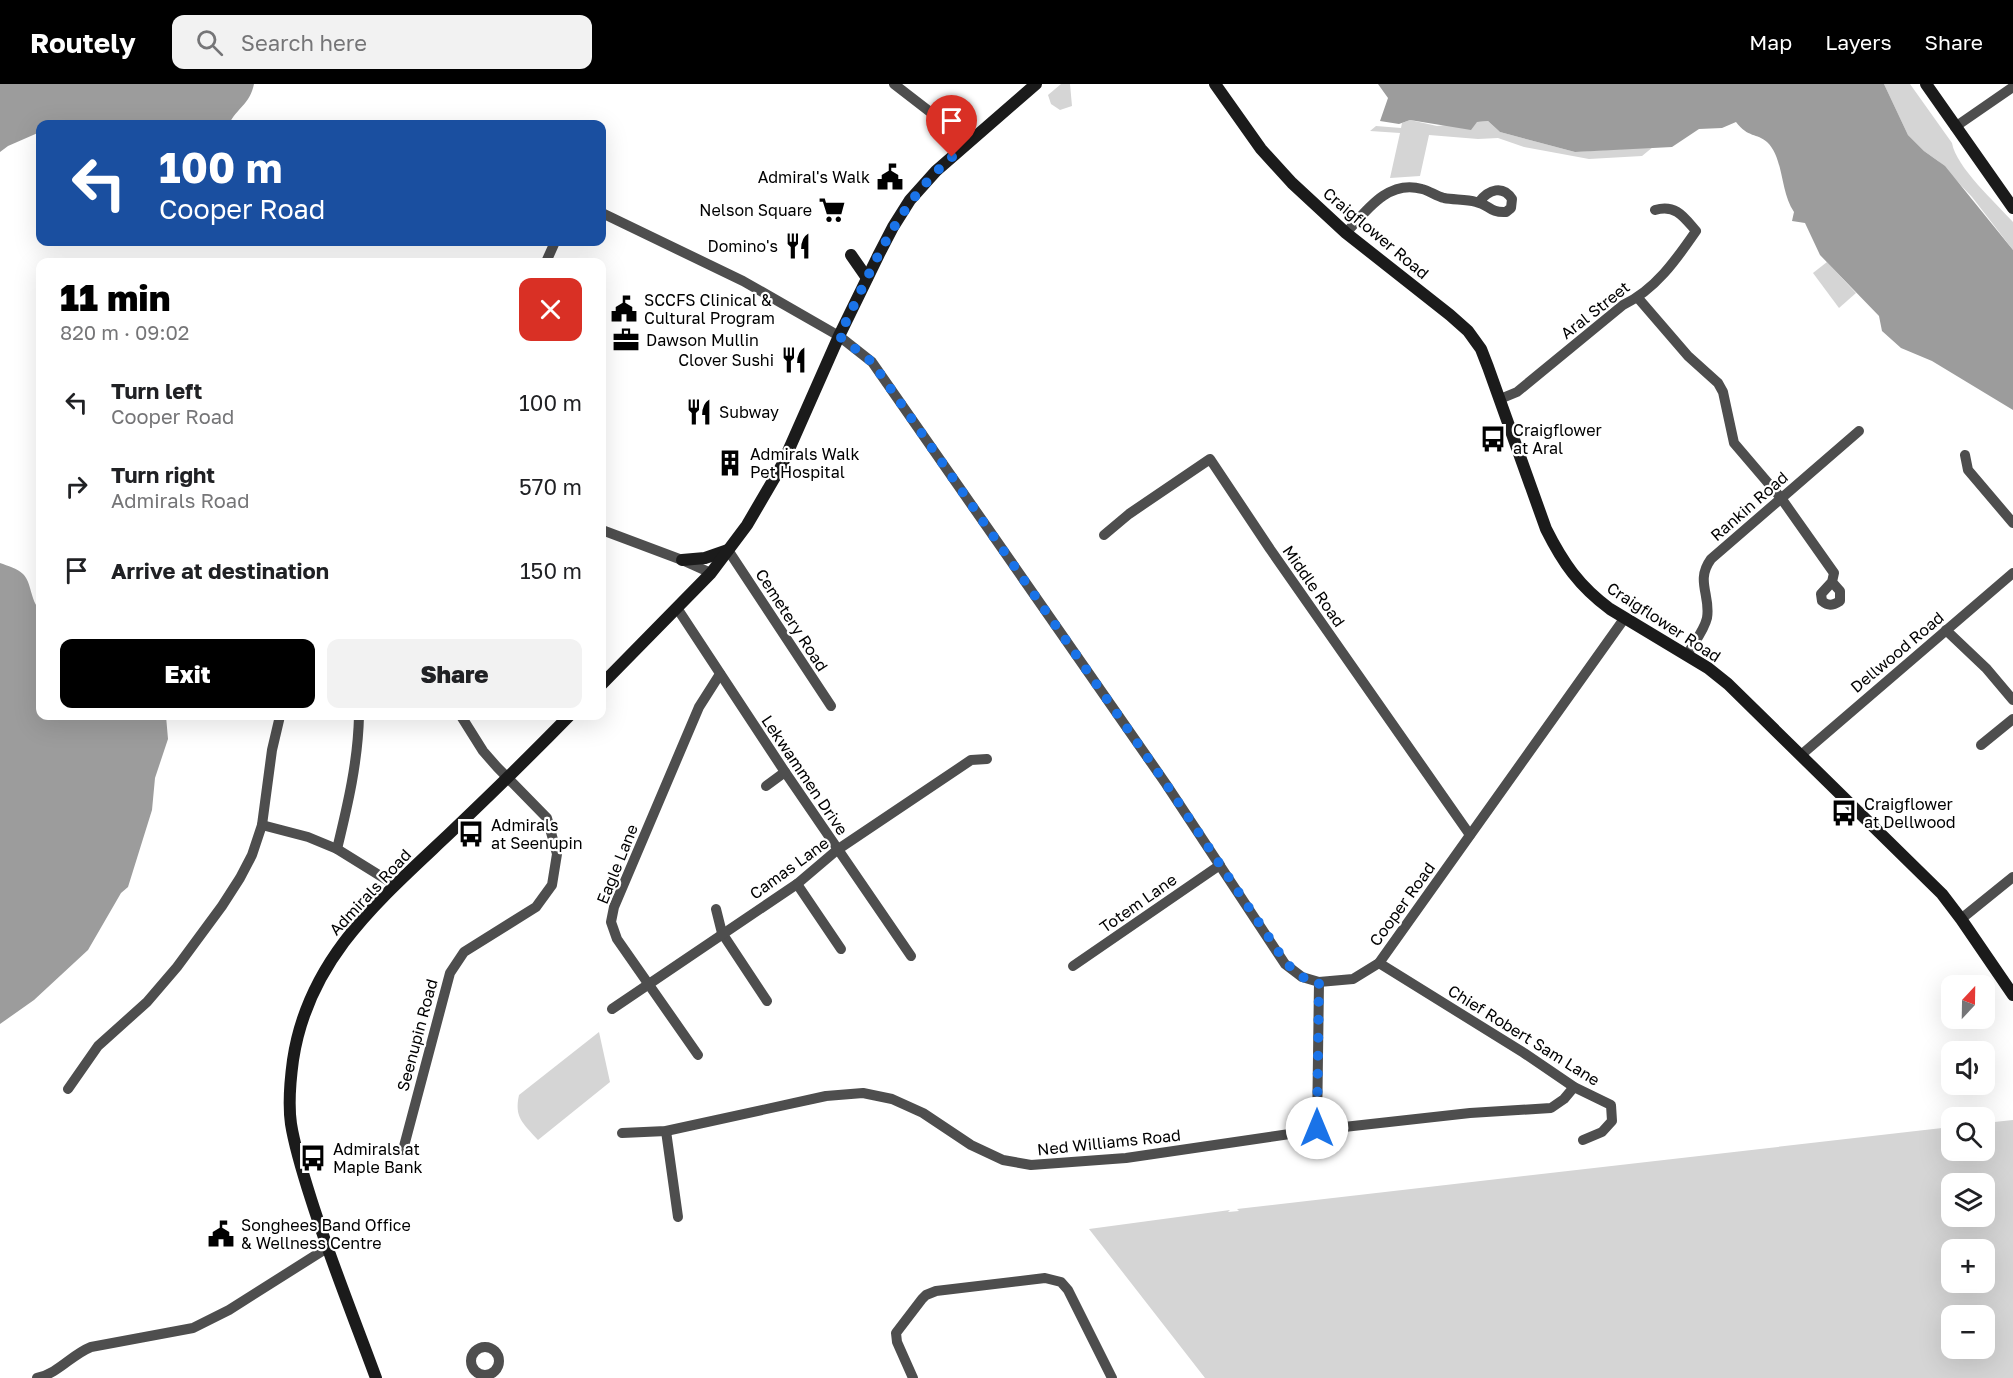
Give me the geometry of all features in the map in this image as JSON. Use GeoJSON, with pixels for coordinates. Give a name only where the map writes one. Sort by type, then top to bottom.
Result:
{"type":"FeatureCollection","features":[{"type":"Feature","properties":{"kind":"main road"},"geometry":{"type":"LineString","coordinates":[[606,680],[711,573],[747,525],[782,465],[867,278],[893,227],[910,200],[936,171],[1036,84]]}},
{"type":"Feature","properties":{"kind":"main road","name":"Craigflower Road"},"geometry":{"type":"LineString","coordinates":[[1215,84],[1261,149],[1292,183],[1346,233],[1468,331],[1481,349],[1546,529],[1572,576],[1595,598],[1624,619],[1687,655],[1728,684],[1942,894],[2013,995]]}},
{"type":"Feature","properties":{"kind":"main road"},"geometry":{"type":"LineString","coordinates":[[1926,84],[2013,208]]}},
{"type":"Feature","properties":{"kind":"main road"},"geometry":{"type":"LineString","coordinates":[[867,278],[851,255],[879,254]]}},
{"type":"Feature","properties":{"kind":"main road"},"geometry":{"type":"LineString","coordinates":[[682,560],[705,558],[728,550]]}},
{"type":"Feature","properties":{"kind":"main road","name":"Admirals Road"},"geometry":{"type":"LineString","coordinates":[[376,1378],[327,1248],[296,1146],[291,1122],[291,1082],[296,1042],[308,1002],[326,966],[353,930],[395,885],[508,778],[565,720]]}},
{"type":"Feature","properties":{"kind":"street"},"geometry":{"type":"LineString","coordinates":[[894,84],[969,142]]}},
{"type":"Feature","properties":{"kind":"street"},"geometry":{"type":"LineString","coordinates":[[1955,127],[2013,87]]}},
{"type":"Feature","properties":{"kind":"street"},"geometry":{"type":"LineString","coordinates":[[1346,233],[1380,197],[1400,187],[1424,189],[1447,199],[1479,202]]}},
{"type":"Feature","properties":{"kind":"street","name":"Aral Street"},"geometry":{"type":"LineString","coordinates":[[1500,399],[1517,392],[1623,305],[1638,298],[1673,264],[1696,231],[1680,213],[1665,207],[1656,210]]}},
{"type":"Feature","properties":{"kind":"street"},"geometry":{"type":"LineString","coordinates":[[606,215],[724,271],[839,336],[872,362],[1286,963],[1302,977],[1319,982],[1317,1130]]}},
{"type":"Feature","properties":{"kind":"street"},"geometry":{"type":"LineString","coordinates":[[1638,298],[1688,356],[1718,383],[1723,392],[1734,442],[1781,498],[1834,573],[1832,582]]}},
{"type":"Feature","properties":{"kind":"street","name":"Rankin Road"},"geometry":{"type":"LineString","coordinates":[[1687,655],[1706,622],[1707,606],[1703,580],[1708,563],[1859,431]]}},
{"type":"Feature","properties":{"kind":"street"},"geometry":{"type":"LineString","coordinates":[[1965,455],[1968,470],[2013,523]]}},
{"type":"Feature","properties":{"kind":"street","name":"Middle Road"},"geometry":{"type":"LineString","coordinates":[[1104,535],[1129,514],[1210,459],[1269,549],[1470,835]]}},
{"type":"Feature","properties":{"kind":"street"},"geometry":{"type":"LineString","coordinates":[[606,532],[711,573]]}},
{"type":"Feature","properties":{"kind":"street","name":"Cemetery Road"},"geometry":{"type":"LineString","coordinates":[[728,550],[831,706]]}},
{"type":"Feature","properties":{"kind":"street","name":"Dellwood Road"},"geometry":{"type":"LineString","coordinates":[[1802,755],[2013,573]]}},
{"type":"Feature","properties":{"kind":"street","name":"Lekwammen Drive"},"geometry":{"type":"LineString","coordinates":[[678,608],[837,850],[911,956]]}},
{"type":"Feature","properties":{"kind":"street","name":"Cooper Road"},"geometry":{"type":"LineString","coordinates":[[1319,982],[1353,979],[1378,963],[1624,619]]}},
{"type":"Feature","properties":{"kind":"street"},"geometry":{"type":"LineString","coordinates":[[1946,630],[1986,668],[2013,700]]}},
{"type":"Feature","properties":{"kind":"street","name":"Eagle Lane"},"geometry":{"type":"LineString","coordinates":[[698,1055],[617,939],[611,922],[614,907],[699,707],[720,674]]}},
{"type":"Feature","properties":{"kind":"street"},"geometry":{"type":"LineString","coordinates":[[68,1089],[98,1046],[147,1002],[177,967],[222,906],[252,855],[262,825],[272,750],[279,720]]}},
{"type":"Feature","properties":{"kind":"street"},"geometry":{"type":"LineString","coordinates":[[337,849],[353,779],[359,720]]}},
{"type":"Feature","properties":{"kind":"street","name":"Seenupin Road"},"geometry":{"type":"LineString","coordinates":[[403,1150],[450,973],[464,952],[536,908],[552,885],[557,854],[547,818],[483,751],[464,720]]}},
{"type":"Feature","properties":{"kind":"street"},"geometry":{"type":"LineString","coordinates":[[1981,745],[2013,720]]}},
{"type":"Feature","properties":{"kind":"street","name":"Camas Lane"},"geometry":{"type":"LineString","coordinates":[[612,1009],[797,884],[837,850],[971,760],[987,759]]}},
{"type":"Feature","properties":{"kind":"street"},"geometry":{"type":"LineString","coordinates":[[766,786],[785,772]]}},
{"type":"Feature","properties":{"kind":"street"},"geometry":{"type":"LineString","coordinates":[[262,825],[308,837],[337,849],[395,885]]}},
{"type":"Feature","properties":{"kind":"street","name":"Totem Lane"},"geometry":{"type":"LineString","coordinates":[[1073,966],[1220,865]]}},
{"type":"Feature","properties":{"kind":"street"},"geometry":{"type":"LineString","coordinates":[[1961,918],[2013,877]]}},
{"type":"Feature","properties":{"kind":"street"},"geometry":{"type":"LineString","coordinates":[[797,884],[841,949]]}},
{"type":"Feature","properties":{"kind":"street"},"geometry":{"type":"LineString","coordinates":[[716,909],[722,933],[767,1001]]}},
{"type":"Feature","properties":{"kind":"street","name":"Chief Robert Sam Lane"},"geometry":{"type":"LineString","coordinates":[[1378,963],[1524,1053],[1574,1087],[1611,1105],[1612,1121],[1602,1132],[1583,1140]]}},
{"type":"Feature","properties":{"kind":"street","name":"Ned Williams Road"},"geometry":{"type":"LineString","coordinates":[[622,1132],[666,1131],[826,1096],[863,1093],[892,1099],[923,1113],[971,1145],[1003,1160],[1031,1165],[1126,1158],[1317,1130],[1470,1113],[1551,1108],[1564,1099],[1574,1087]]}},
{"type":"Feature","properties":{"kind":"street"},"geometry":{"type":"LineString","coordinates":[[666,1131],[678,1217]]}},
{"type":"Feature","properties":{"kind":"street"},"geometry":{"type":"LineString","coordinates":[[37,1378],[54,1372],[77,1353],[92,1347],[193,1328],[229,1310],[327,1248]]}},
{"type":"Feature","properties":{"kind":"street"},"geometry":{"type":"LineString","coordinates":[[913,1378],[897,1342],[896,1333],[926,1295],[936,1291],[1045,1278],[1056,1280],[1068,1290],[1112,1378]]}},
{"type":"Feature","properties":{"kind":"shaded area"},"geometry":{"type":"Polygon","coordinates":[[[0,84],[254,84],[250,96],[231,120],[36,120],[36,134],[0,152],[0,84]]]}},
{"type":"Feature","properties":{"kind":"shaded area"},"geometry":{"type":"Polygon","coordinates":[[[1061,84],[1070,84],[1072,106],[1060,110],[1051,104],[1048,95],[1061,84]]]}},
{"type":"Feature","properties":{"kind":"shaded area"},"geometry":{"type":"Polygon","coordinates":[[[1378,84],[1884,84],[1908,135],[1924,151],[1945,166],[2013,250],[2013,410],[1932,361],[1901,348],[1882,331],[1879,316],[1820,255],[1805,223],[1792,221],[1794,212],[1786,195],[1772,149],[1763,139],[1744,131],[1736,122],[1722,128],[1699,129],[1672,147],[1575,152],[1500,132],[1488,121],[1477,122],[1471,130],[1410,120],[1399,124],[1380,121],[1388,98],[1378,84]]]}},
{"type":"Feature","properties":{"kind":"shaded area"},"geometry":{"type":"Polygon","coordinates":[[[1884,84],[1910,84],[1952,143],[1955,153],[1969,174],[2013,222],[2013,250],[1972,197],[1938,161],[1908,135],[1884,84]]]}},
{"type":"Feature","properties":{"kind":"shaded area"},"geometry":{"type":"Polygon","coordinates":[[[1410,120],[1437,126],[1488,121],[1500,132],[1575,152],[1653,147],[1642,156],[1589,159],[1524,147],[1498,138],[1478,139],[1429,135],[1420,176],[1390,178],[1400,133],[1370,131],[1376,126],[1401,128],[1402,123],[1410,120]]]}},
{"type":"Feature","properties":{"kind":"shaded area"},"geometry":{"type":"Polygon","coordinates":[[[1827,262],[1856,293],[1839,308],[1813,273],[1827,262]]]}},
{"type":"Feature","properties":{"kind":"shaded area"},"geometry":{"type":"Polygon","coordinates":[[[0,563],[23,574],[36,604],[36,720],[166,720],[168,739],[155,778],[152,810],[128,887],[121,893],[88,950],[34,1000],[0,1024],[0,563]]]}},
{"type":"Feature","properties":{"kind":"shaded area"},"geometry":{"type":"Polygon","coordinates":[[[599,1032],[610,1082],[538,1140],[521,1120],[518,1109],[519,1095],[599,1032]]]}},
{"type":"Feature","properties":{"kind":"shaded area"},"geometry":{"type":"Polygon","coordinates":[[[2013,1120],[2013,1378],[1205,1378],[1089,1229],[1230,1210],[1228,1212],[1239,1211],[1237,1209],[1941,1128],[1941,1161],[1995,1161],[1995,1122],[2013,1120]]]}},
{"type":"Feature","properties":{"kind":"place","name":"Admiral's Walk"},"geometry":{"type":"Point","coordinates":[890,177]}},
{"type":"Feature","properties":{"kind":"place","name":"Nelson Square"},"geometry":{"type":"Point","coordinates":[832,210]}},
{"type":"Feature","properties":{"kind":"place","name":"Domino's"},"geometry":{"type":"Point","coordinates":[798,246]}},
{"type":"Feature","properties":{"kind":"place","name":"SCCFS Clinical & Cultural Program"},"geometry":{"type":"Point","coordinates":[624,309]}},
{"type":"Feature","properties":{"kind":"place","name":"Dawson Mullin"},"geometry":{"type":"Point","coordinates":[626,340]}},
{"type":"Feature","properties":{"kind":"place","name":"Clover Sushi"},"geometry":{"type":"Point","coordinates":[794,360]}},
{"type":"Feature","properties":{"kind":"place","name":"Subway"},"geometry":{"type":"Point","coordinates":[699,412]}},
{"type":"Feature","properties":{"kind":"place","name":"Craigflower at Aral"},"geometry":{"type":"Point","coordinates":[1493,439]}},
{"type":"Feature","properties":{"kind":"place","name":"Admirals Walk Pet Hospital"},"geometry":{"type":"Point","coordinates":[730,463]}},
{"type":"Feature","properties":{"kind":"place","name":"Craigflower at Dellwood"},"geometry":{"type":"Point","coordinates":[1844,813]}},
{"type":"Feature","properties":{"kind":"place","name":"Admirals at Seenupin"},"geometry":{"type":"Point","coordinates":[471,834]}},
{"type":"Feature","properties":{"kind":"place","name":"Admirals at Maple Bank"},"geometry":{"type":"Point","coordinates":[313,1158]}},
{"type":"Feature","properties":{"kind":"place","name":"Songhees Band Office & Wellness Centre"},"geometry":{"type":"Point","coordinates":[221,1234]}},
{"type":"Feature","properties":{"kind":"route"},"geometry":{"type":"LineString","coordinates":[[952,157],[926,181],[910,200],[893,227],[839,336],[872,362],[1166,784],[1258,925],[1286,963],[1302,977],[1319,982],[1317,1128]]}}]}
